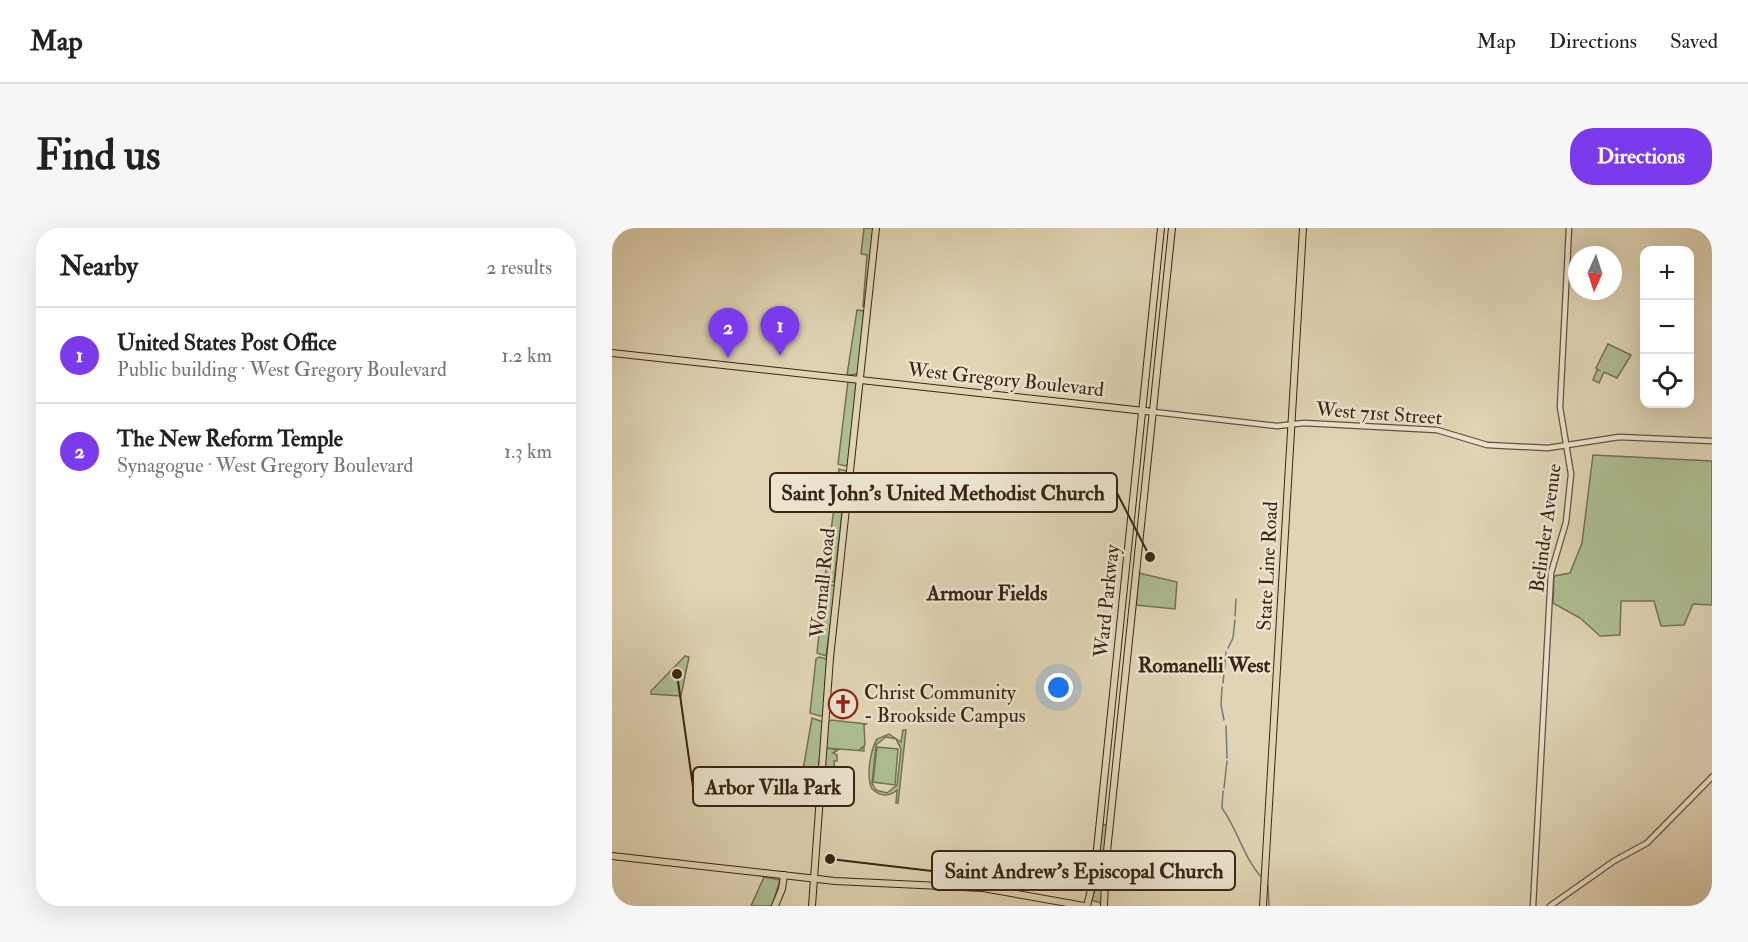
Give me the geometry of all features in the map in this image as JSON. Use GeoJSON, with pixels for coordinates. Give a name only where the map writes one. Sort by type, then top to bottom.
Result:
{"type":"FeatureCollection","features":[{"type":"Feature","properties":{"kind":"main road","name":"Wornall Road"},"geometry":{"type":"LineString","coordinates":[[812,906],[829,677],[876,228]]}},
{"type":"Feature","properties":{"kind":"main road","name":"Ward Parkway"},"geometry":{"type":"LineString","coordinates":[[1086,906],[1094,878],[1161,228]]}},
{"type":"Feature","properties":{"kind":"main road","name":"Ward Parkway"},"geometry":{"type":"LineString","coordinates":[[1103,906],[1172,228]]}},
{"type":"Feature","properties":{"kind":"main road","name":"State Line Road"},"geometry":{"type":"LineString","coordinates":[[1263,906],[1303,228]]}},
{"type":"Feature","properties":{"kind":"main road","name":"West Gregory Boulevard"},"geometry":{"type":"LineString","coordinates":[[612,353],[1154,412]]}},
{"type":"Feature","properties":{"kind":"main road"},"geometry":{"type":"LineString","coordinates":[[612,856],[814,879],[971,887],[1015,892],[1063,903],[1086,906],[1096,903],[1103,906]]}},
{"type":"Feature","properties":{"kind":"main road"},"geometry":{"type":"LineString","coordinates":[[775,906],[782,889],[784,875]]}},
{"type":"Feature","properties":{"kind":"main road"},"geometry":{"type":"LineString","coordinates":[[782,889],[796,877]]}},
{"type":"Feature","properties":{"kind":"main road"},"geometry":{"type":"LineString","coordinates":[[1063,903],[1070,906]]}},
{"type":"Feature","properties":{"kind":"street","name":"Belinder Avenue"},"geometry":{"type":"LineString","coordinates":[[1533,906],[1551,573],[1564,527],[1570,488],[1568,445],[1561,420],[1560,399],[1569,228]]}},
{"type":"Feature","properties":{"kind":"street","name":"West Gregory Boulevard"},"geometry":{"type":"LineString","coordinates":[[1154,412],[1256,424],[1292,424]]}},
{"type":"Feature","properties":{"kind":"street","name":"West 71st Street"},"geometry":{"type":"LineString","coordinates":[[1292,424],[1437,430],[1487,445],[1548,448],[1619,437],[1712,441]]}},
{"type":"Feature","properties":{"kind":"street"},"geometry":{"type":"LineString","coordinates":[[1550,906],[1601,870],[1647,843],[1712,777]]}},
{"type":"Feature","properties":{"kind":"green space"},"geometry":{"type":"Polygon","coordinates":[[[864,228],[874,228],[866,303],[863,306],[867,255],[861,254],[864,228]]]}},
{"type":"Feature","properties":{"kind":"green space"},"geometry":{"type":"Polygon","coordinates":[[[857,310],[864,311],[858,374],[847,375],[857,310]]]}},
{"type":"Feature","properties":{"kind":"green space"},"geometry":{"type":"Polygon","coordinates":[[[1608,344],[1631,355],[1617,378],[1604,372],[1599,383],[1593,380],[1599,370],[1596,368],[1608,344]]]}},
{"type":"Feature","properties":{"kind":"green space"},"geometry":{"type":"Polygon","coordinates":[[[848,381],[857,383],[848,464],[845,466],[838,464],[848,381]]]}},
{"type":"Feature","properties":{"kind":"green space"},"geometry":{"type":"Polygon","coordinates":[[[1593,455],[1712,461],[1712,605],[1693,604],[1684,625],[1661,626],[1654,601],[1621,601],[1620,635],[1600,636],[1580,618],[1553,603],[1554,576],[1570,573],[1582,543],[1593,455]]]}},
{"type":"Feature","properties":{"kind":"green space"},"geometry":{"type":"Polygon","coordinates":[[[839,469],[847,471],[834,582],[827,581],[825,577],[839,469]]]}},
{"type":"Feature","properties":{"kind":"green space"},"geometry":{"type":"Polygon","coordinates":[[[1139,573],[1177,582],[1175,609],[1136,605],[1139,573]]]}},
{"type":"Feature","properties":{"kind":"green space"},"geometry":{"type":"Polygon","coordinates":[[[827,584],[836,586],[826,656],[817,653],[824,586],[827,584]]]}},
{"type":"Feature","properties":{"kind":"green space"},"geometry":{"type":"Polygon","coordinates":[[[685,656],[689,657],[681,696],[651,694],[651,691],[685,656]]]}},
{"type":"Feature","properties":{"kind":"green space"},"geometry":{"type":"Polygon","coordinates":[[[819,657],[827,659],[823,715],[820,716],[810,713],[816,659],[819,657]]]}},
{"type":"Feature","properties":{"kind":"green space"},"geometry":{"type":"Polygon","coordinates":[[[812,718],[823,722],[816,797],[800,796],[799,793],[812,718]]]}},
{"type":"Feature","properties":{"kind":"green space"},"geometry":{"type":"Polygon","coordinates":[[[831,720],[866,724],[864,725],[865,745],[859,750],[864,747],[864,751],[826,748],[838,750],[833,753],[837,755],[837,761],[834,761],[835,773],[832,775],[824,774],[827,723],[831,720]]]}},
{"type":"Feature","properties":{"kind":"green space"},"geometry":{"type":"Polygon","coordinates":[[[903,730],[906,730],[898,803],[896,803],[897,790],[884,795],[872,789],[869,778],[870,764],[872,750],[877,739],[889,734],[901,742],[903,730]],[[886,737],[876,745],[872,783],[876,790],[887,793],[897,785],[901,749],[896,739],[886,737]]]}},
{"type":"Feature","properties":{"kind":"green space"},"geometry":{"type":"Polygon","coordinates":[[[877,747],[898,749],[895,785],[873,782],[877,747]]]}},
{"type":"Feature","properties":{"kind":"green space"},"geometry":{"type":"Polygon","coordinates":[[[1102,824],[1108,826],[1101,903],[1091,900],[1095,889],[1102,824]]]}},
{"type":"Feature","properties":{"kind":"green space"},"geometry":{"type":"Polygon","coordinates":[[[764,877],[780,880],[772,906],[751,906],[764,877]]]}},
{"type":"Feature","properties":{"kind":"waterway"},"geometry":{"type":"LineString","coordinates":[[1235,616],[1236,599]]}},
{"type":"Feature","properties":{"kind":"waterway"},"geometry":{"type":"LineString","coordinates":[[1228,648],[1233,638],[1235,620]]}},
{"type":"Feature","properties":{"kind":"waterway"},"geometry":{"type":"LineString","coordinates":[[1223,683],[1226,652]]}},
{"type":"Feature","properties":{"kind":"waterway"},"geometry":{"type":"LineString","coordinates":[[1222,687],[1221,705],[1224,720]]}},
{"type":"Feature","properties":{"kind":"waterway"},"geometry":{"type":"LineString","coordinates":[[1226,726],[1227,758]]}},
{"type":"Feature","properties":{"kind":"waterway"},"geometry":{"type":"LineString","coordinates":[[1224,788],[1227,761]]}},
{"type":"Feature","properties":{"kind":"waterway"},"geometry":{"type":"LineString","coordinates":[[1223,791],[1222,808],[1255,870],[1262,878]]}},
{"type":"Feature","properties":{"kind":"waterway"},"geometry":{"type":"LineString","coordinates":[[1268,885],[1269,906]]}},
{"type":"Feature","properties":{"kind":"place","name":"United States Post Office"},"geometry":{"type":"Point","coordinates":[780,356]}},
{"type":"Feature","properties":{"kind":"place","name":"The New Reform Temple"},"geometry":{"type":"Point","coordinates":[728,358]}},
{"type":"Feature","properties":{"kind":"place","name":"Saint John's United Methodist Church"},"geometry":{"type":"Point","coordinates":[1150,557]}},
{"type":"Feature","properties":{"kind":"place","name":"Arbor Villa Park"},"geometry":{"type":"Point","coordinates":[677,674]}},
{"type":"Feature","properties":{"kind":"place","name":"Christ Community - Brookside Campus"},"geometry":{"type":"Point","coordinates":[843,704]}},
{"type":"Feature","properties":{"kind":"place","name":"Saint Andrew's Episcopal Church"},"geometry":{"type":"Point","coordinates":[830,859]}},
{"type":"Feature","properties":{"kind":"district","name":"Armour Fields"},"geometry":{"type":"Point","coordinates":[987,593]}},
{"type":"Feature","properties":{"kind":"district","name":"Romanelli West"},"geometry":{"type":"Point","coordinates":[1204,665]}}]}
